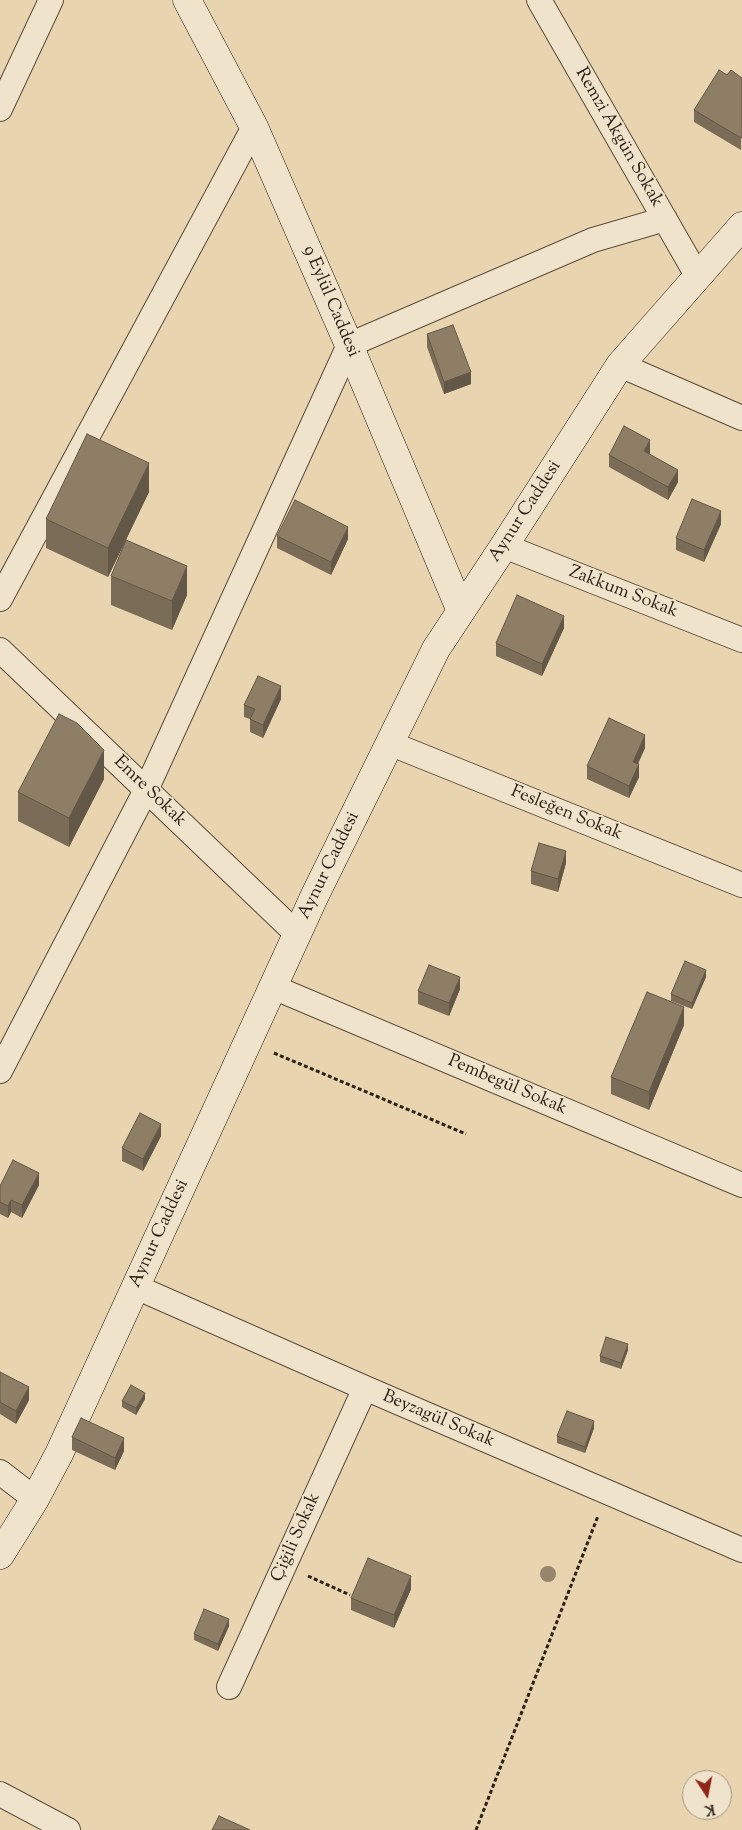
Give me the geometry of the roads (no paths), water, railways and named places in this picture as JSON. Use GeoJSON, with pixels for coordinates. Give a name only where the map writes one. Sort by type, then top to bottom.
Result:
{"type":"FeatureCollection","features":[{"type":"Feature","properties":{"kind":"street"},"geometry":{"type":"LineString","coordinates":[[0,109],[51,0]]}},
{"type":"Feature","properties":{"kind":"street","name":"9 Eylül Caddesi"},"geometry":{"type":"LineString","coordinates":[[187,0],[254,127],[349,345],[461,611]]}},
{"type":"Feature","properties":{"kind":"street","name":"Remzi Akgün Sokak"},"geometry":{"type":"LineString","coordinates":[[538,0],[698,277]]}},
{"type":"Feature","properties":{"kind":"street"},"geometry":{"type":"LineString","coordinates":[[0,599],[254,127]]}},
{"type":"Feature","properties":{"kind":"street"},"geometry":{"type":"LineString","coordinates":[[0,1071],[146,790],[349,345],[593,240],[665,219]]}},
{"type":"Feature","properties":{"kind":"street","name":"Aynur Caddesi"},"geometry":{"type":"LineString","coordinates":[[0,1555],[35,1499],[59,1454],[297,934],[436,649],[620,365],[742,226]]}},
{"type":"Feature","properties":{"kind":"street"},"geometry":{"type":"LineString","coordinates":[[620,365],[742,418]]}},
{"type":"Feature","properties":{"kind":"street","name":"Zakkum Sokak"},"geometry":{"type":"LineString","coordinates":[[504,546],[742,640]]}},
{"type":"Feature","properties":{"kind":"street","name":"Emre Sokak"},"geometry":{"type":"LineString","coordinates":[[0,650],[297,934]]}},
{"type":"Feature","properties":{"kind":"street","name":"Fesleğen Sokak"},"geometry":{"type":"LineString","coordinates":[[389,743],[742,884]]}},
{"type":"Feature","properties":{"kind":"street","name":"Pembegül Sokak"},"geometry":{"type":"LineString","coordinates":[[273,987],[742,1185]]}},
{"type":"Feature","properties":{"kind":"street","name":"Beyzagül Sokak"},"geometry":{"type":"LineString","coordinates":[[136,1287],[742,1550]]}},
{"type":"Feature","properties":{"kind":"street","name":"Çiğili Sokak"},"geometry":{"type":"LineString","coordinates":[[229,1687],[366,1388]]}},
{"type":"Feature","properties":{"kind":"street"},"geometry":{"type":"LineString","coordinates":[[0,1472],[35,1499]]}},
{"type":"Feature","properties":{"kind":"street"},"geometry":{"type":"LineString","coordinates":[[0,1794],[68,1830]]}}]}
